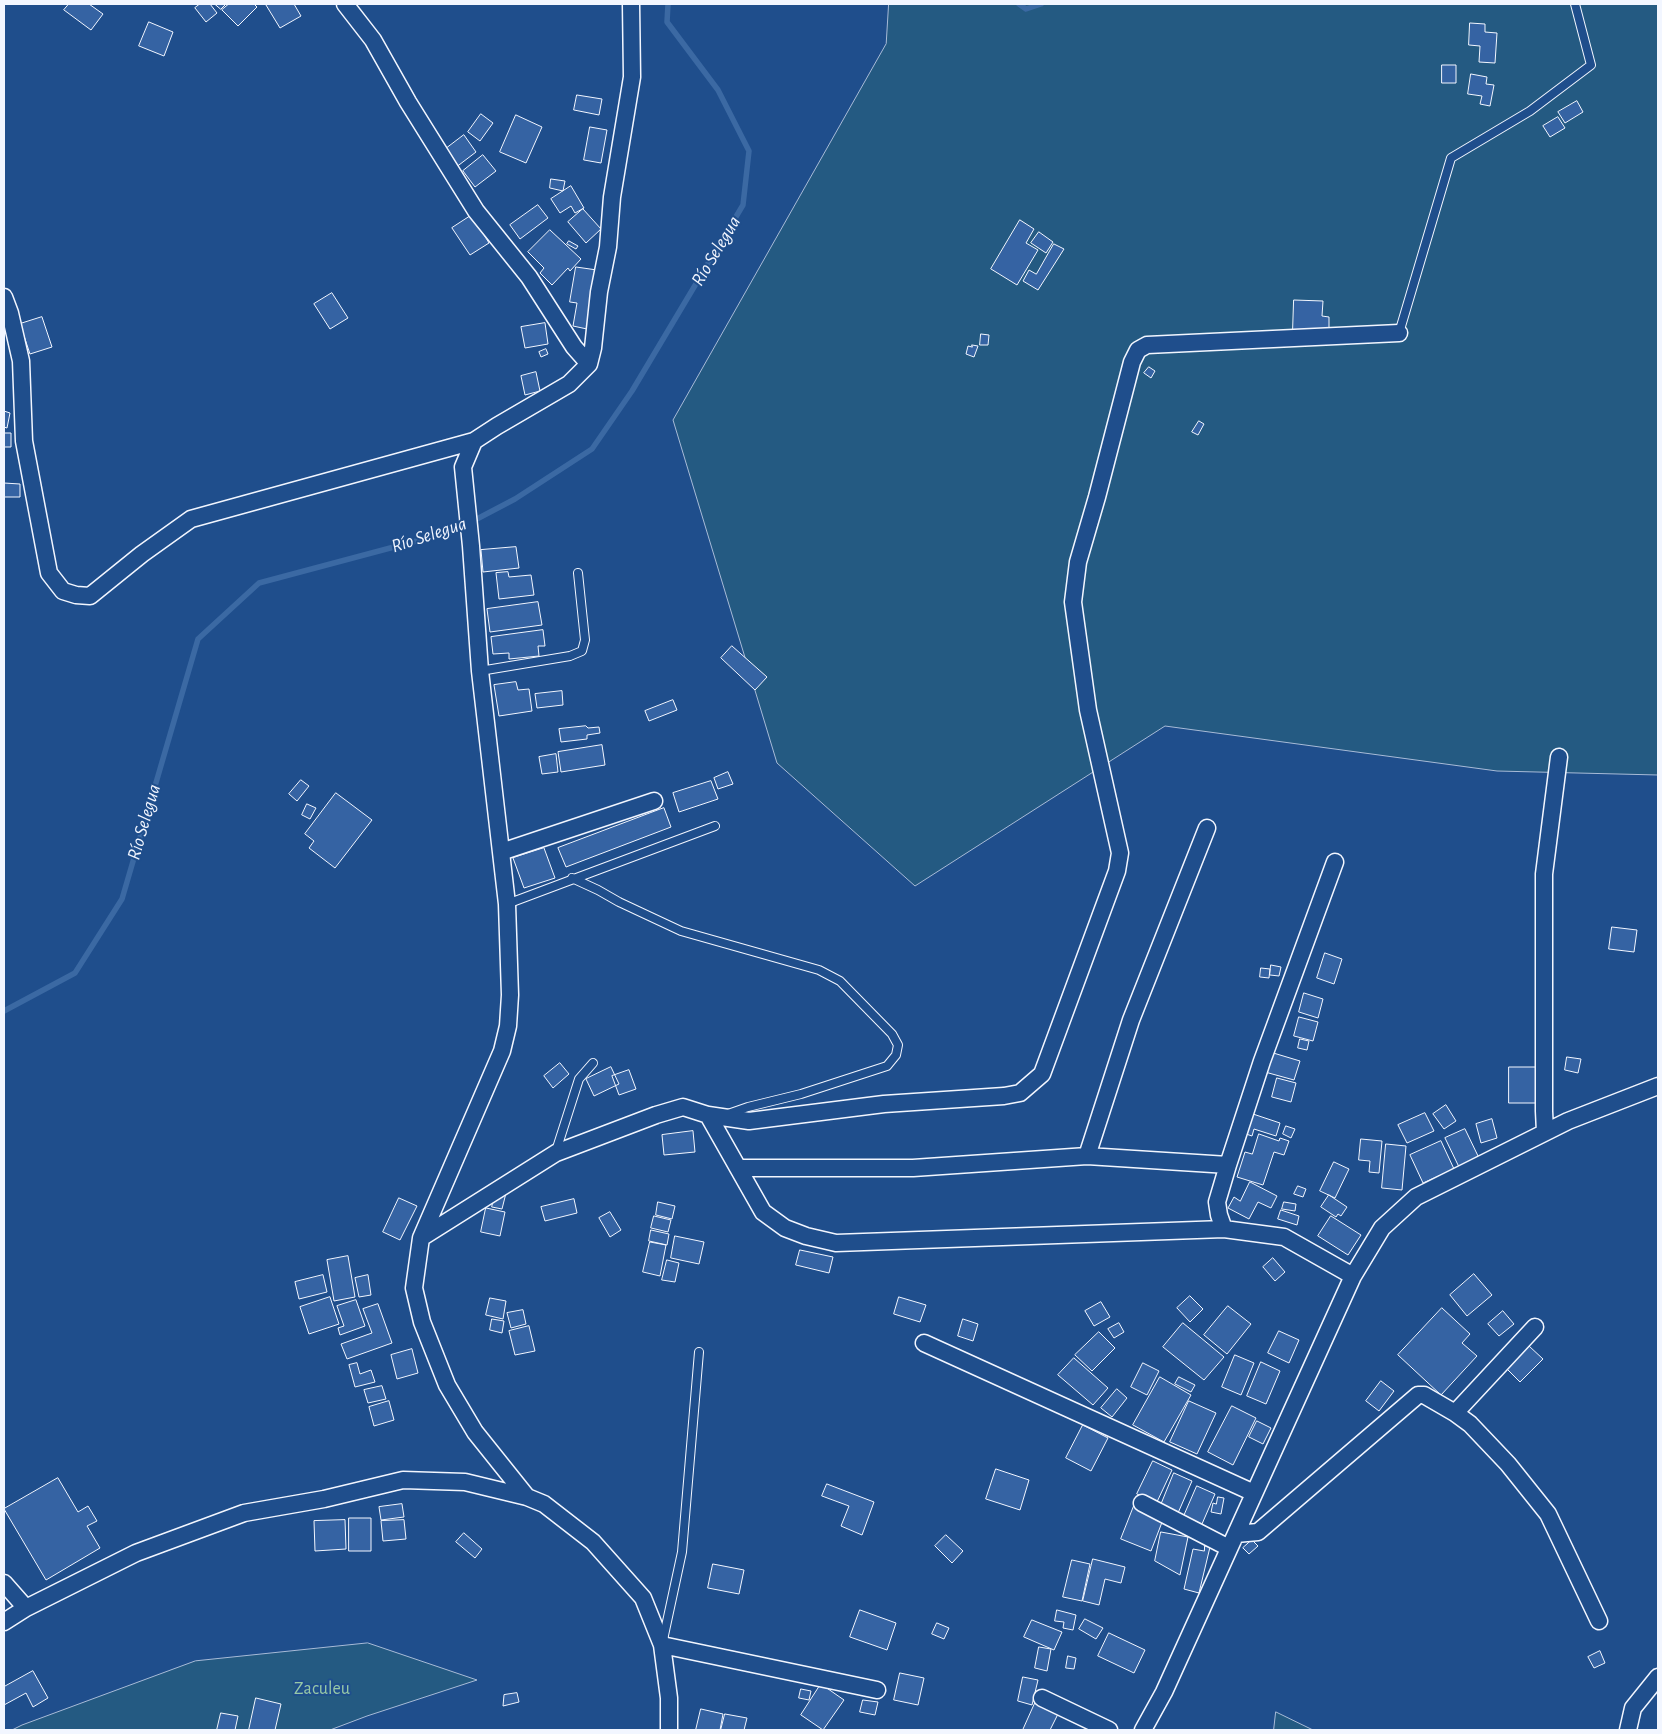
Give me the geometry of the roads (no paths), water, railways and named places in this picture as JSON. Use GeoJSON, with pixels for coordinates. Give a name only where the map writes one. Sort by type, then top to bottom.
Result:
{"type":"FeatureCollection","features":[{"type":"Feature","properties":{"kind":"street"},"geometry":{"type":"LineString","coordinates":[[345,4],[373,40],[408,102],[476,211],[530,277],[574,347],[589,364]]}},
{"type":"Feature","properties":{"kind":"street"},"geometry":{"type":"LineString","coordinates":[[4,297],[10,313],[21,361],[24,441],[49,573],[64,591],[76,595],[90,596],[142,554],[191,519],[474,441],[569,384],[589,364],[593,348],[599,292],[608,247],[612,197],[632,77],[631,4]]}},
{"type":"Feature","properties":{"kind":"street"},"geometry":{"type":"LineString","coordinates":[[421,1238],[556,1153],[656,1115],[683,1108],[715,1116],[749,1121],[884,1104],[1004,1096],[1020,1093],[1042,1074],[1117,871],[1120,853],[1088,710],[1072,602],[1078,562],[1132,362],[1138,350],[1147,345],[1400,333]]}},
{"type":"Feature","properties":{"kind":"street"},"geometry":{"type":"LineString","coordinates":[[474,441],[463,468],[468,506],[480,671],[507,904],[510,995],[508,1026],[502,1051],[421,1238],[414,1288],[422,1322],[447,1385],[475,1432],[527,1498]]}},
{"type":"Feature","properties":{"kind":"street"},"geometry":{"type":"LineString","coordinates":[[1545,1132],[1544,874],[1559,757]]}},
{"type":"Feature","properties":{"kind":"street"},"geometry":{"type":"LineString","coordinates":[[502,852],[654,801]]}},
{"type":"Feature","properties":{"kind":"street"},"geometry":{"type":"LineString","coordinates":[[1087,1156],[1131,1020],[1207,828]]}},
{"type":"Feature","properties":{"kind":"street"},"geometry":{"type":"LineString","coordinates":[[1224,1229],[1218,1215],[1217,1202],[1228,1165],[1262,1061],[1336,862]]}},
{"type":"Feature","properties":{"kind":"street"},"geometry":{"type":"LineString","coordinates":[[1143,1730],[1164,1692],[1353,1276],[1382,1228],[1416,1197],[1568,1120],[1658,1086]]}},
{"type":"Feature","properties":{"kind":"street"},"geometry":{"type":"LineString","coordinates":[[715,1116],[738,1168],[764,1212],[785,1228],[806,1236],[836,1243],[1224,1229],[1284,1237],[1353,1276]]}},
{"type":"Feature","properties":{"kind":"street"},"geometry":{"type":"LineString","coordinates":[[738,1168],[913,1168],[1087,1156],[1228,1165]]}},
{"type":"Feature","properties":{"kind":"street"},"geometry":{"type":"LineString","coordinates":[[1455,1412],[1535,1327]]}},
{"type":"Feature","properties":{"kind":"street"},"geometry":{"type":"LineString","coordinates":[[924,1343],[1254,1493]]}},
{"type":"Feature","properties":{"kind":"street"},"geometry":{"type":"LineString","coordinates":[[1142,1503],[1233,1541],[1258,1532],[1418,1395],[1428,1396],[1455,1412],[1470,1424],[1508,1464],[1548,1514],[1599,1621]]}},
{"type":"Feature","properties":{"kind":"street"},"geometry":{"type":"LineString","coordinates":[[4,1622],[26,1608],[136,1553],[244,1514],[324,1499],[403,1480],[465,1482],[544,1504],[593,1542],[643,1598],[662,1645],[670,1698],[669,1730]]}},
{"type":"Feature","properties":{"kind":"street"},"geometry":{"type":"LineString","coordinates":[[4,1583],[26,1608]]}},
{"type":"Feature","properties":{"kind":"street"},"geometry":{"type":"LineString","coordinates":[[662,1645],[877,1690]]}},
{"type":"Feature","properties":{"kind":"street"},"geometry":{"type":"LineString","coordinates":[[1628,1730],[1633,1708],[1658,1677]]}},
{"type":"Feature","properties":{"kind":"street"},"geometry":{"type":"LineString","coordinates":[[1042,1698],[1109,1730]]}},
{"type":"Feature","properties":{"kind":"lane"},"geometry":{"type":"LineString","coordinates":[[1400,333],[1451,158],[1530,111],[1591,65],[1575,4]]}},
{"type":"Feature","properties":{"kind":"lane"},"geometry":{"type":"LineString","coordinates":[[480,671],[570,656],[582,651],[585,640],[578,573]]}},
{"type":"Feature","properties":{"kind":"lane"},"geometry":{"type":"LineString","coordinates":[[507,904],[572,878],[715,826]]}},
{"type":"Feature","properties":{"kind":"lane"},"geometry":{"type":"LineString","coordinates":[[572,878],[681,931],[819,970],[840,981],[892,1034],[898,1045],[896,1055],[887,1066],[801,1094],[715,1116]]}},
{"type":"Feature","properties":{"kind":"lane"},"geometry":{"type":"LineString","coordinates":[[556,1153],[579,1079],[593,1063]]}},
{"type":"Feature","properties":{"kind":"lane"},"geometry":{"type":"LineString","coordinates":[[662,1645],[682,1552],[699,1352]]}},
{"type":"Feature","properties":{"kind":"waterway","name":"Río Selegua"},"geometry":{"type":"LineString","coordinates":[[4,1011],[75,973],[122,899],[198,639],[259,583],[454,531],[515,499],[592,449],[632,391],[743,205],[749,151],[718,90],[667,22],[668,4]]}},
{"type":"Feature","properties":{"kind":"waterway","name":"Río Selegua"},"geometry":{"type":"LineString","coordinates":[[1019,4],[1026,9],[1041,4]]}},
{"type":"Feature","properties":{"kind":"park label","name":"Zaculeu"},"geometry":{"type":"Point","coordinates":[322,1689]}}]}
